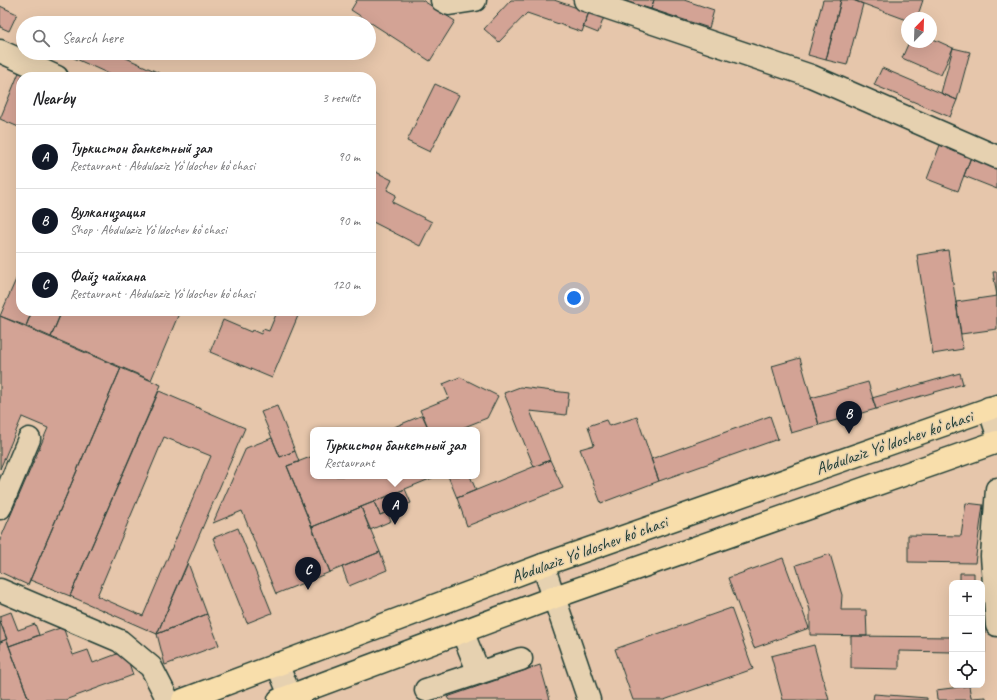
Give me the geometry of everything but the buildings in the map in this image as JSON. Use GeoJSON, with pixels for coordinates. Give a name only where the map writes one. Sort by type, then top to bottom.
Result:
{"type":"FeatureCollection","features":[{"type":"Feature","properties":{"kind":"main road","name":"Abdulaziz Yoʻldoshev koʻchasi"},"geometry":{"type":"LineString","coordinates":[[183,700],[543,565],[993,407]]}},
{"type":"Feature","properties":{"kind":"main road","name":"Abdulaziz Yoʻldoshev koʻchasi"},"geometry":{"type":"LineString","coordinates":[[287,698],[555,597],[997,442]]}},
{"type":"Feature","properties":{"kind":"street"},"geometry":{"type":"LineString","coordinates":[[442,0],[449,4],[475,0]]}},
{"type":"Feature","properties":{"kind":"street"},"geometry":{"type":"LineString","coordinates":[[585,0],[811,76],[997,157]]}},
{"type":"Feature","properties":{"kind":"street"},"geometry":{"type":"LineString","coordinates":[[0,51],[16,58]]}},
{"type":"Feature","properties":{"kind":"street"},"geometry":{"type":"LineString","coordinates":[[20,60],[46,72]]}},
{"type":"Feature","properties":{"kind":"street"},"geometry":{"type":"LineString","coordinates":[[993,407],[997,432]]}},
{"type":"Feature","properties":{"kind":"street"},"geometry":{"type":"LineString","coordinates":[[0,508],[29,439]]}},
{"type":"Feature","properties":{"kind":"street"},"geometry":{"type":"LineString","coordinates":[[997,489],[992,556],[997,625]]}},
{"type":"Feature","properties":{"kind":"street"},"geometry":{"type":"LineString","coordinates":[[543,565],[555,597],[588,700]]}},
{"type":"Feature","properties":{"kind":"street"},"geometry":{"type":"LineString","coordinates":[[0,590],[120,641],[152,667],[168,700]]}},
{"type":"Feature","properties":{"kind":"street"},"geometry":{"type":"LineString","coordinates":[[462,631],[479,673]]}},
{"type":"Feature","properties":{"kind":"street"},"geometry":{"type":"LineString","coordinates":[[426,690],[521,659]]}},
{"type":"Feature","properties":{"kind":"street"},"geometry":{"type":"LineString","coordinates":[[277,664],[287,698]]}},
{"type":"Feature","properties":{"kind":"place","name":"Вулканизация"},"geometry":{"type":"Point","coordinates":[849,434]}},
{"type":"Feature","properties":{"kind":"place","name":"Туркистон банкетный зал"},"geometry":{"type":"Point","coordinates":[395,525]}},
{"type":"Feature","properties":{"kind":"place","name":"Файз чайхана"},"geometry":{"type":"Point","coordinates":[308,590]}}]}
